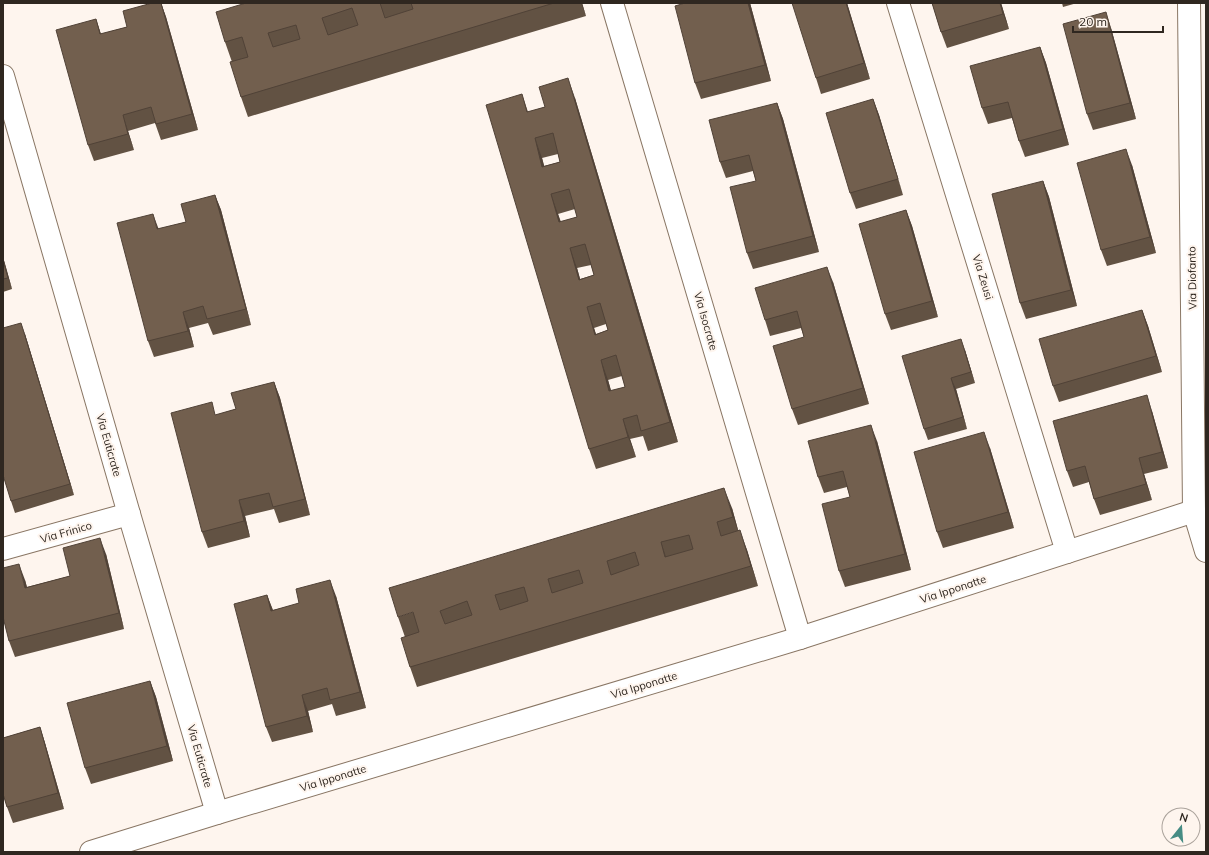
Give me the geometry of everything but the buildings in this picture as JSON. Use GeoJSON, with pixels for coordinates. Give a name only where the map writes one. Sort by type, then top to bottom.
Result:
{"type":"FeatureCollection","features":[{"type":"Feature","properties":{"kind":"street","name":"Via Isocrate"},"geometry":{"type":"LineString","coordinates":[[612,3],[800,638]]}},
{"type":"Feature","properties":{"kind":"street","name":"Via Zeusi"},"geometry":{"type":"LineString","coordinates":[[898,3],[1067,552]]}},
{"type":"Feature","properties":{"kind":"street","name":"Via Diofanto"},"geometry":{"type":"LineString","coordinates":[[1189,3],[1194,511],[1206,550]]}},
{"type":"Feature","properties":{"kind":"street","name":"Via Euticrate"},"geometry":{"type":"LineString","coordinates":[[3,76],[217,813]]}},
{"type":"Feature","properties":{"kind":"street","name":"Via Ipponatte"},"geometry":{"type":"LineString","coordinates":[[91,852],[800,638],[1194,511]]}},
{"type":"Feature","properties":{"kind":"street","name":"Via Frinico"},"geometry":{"type":"LineString","coordinates":[[3,549],[129,514]]}}]}
